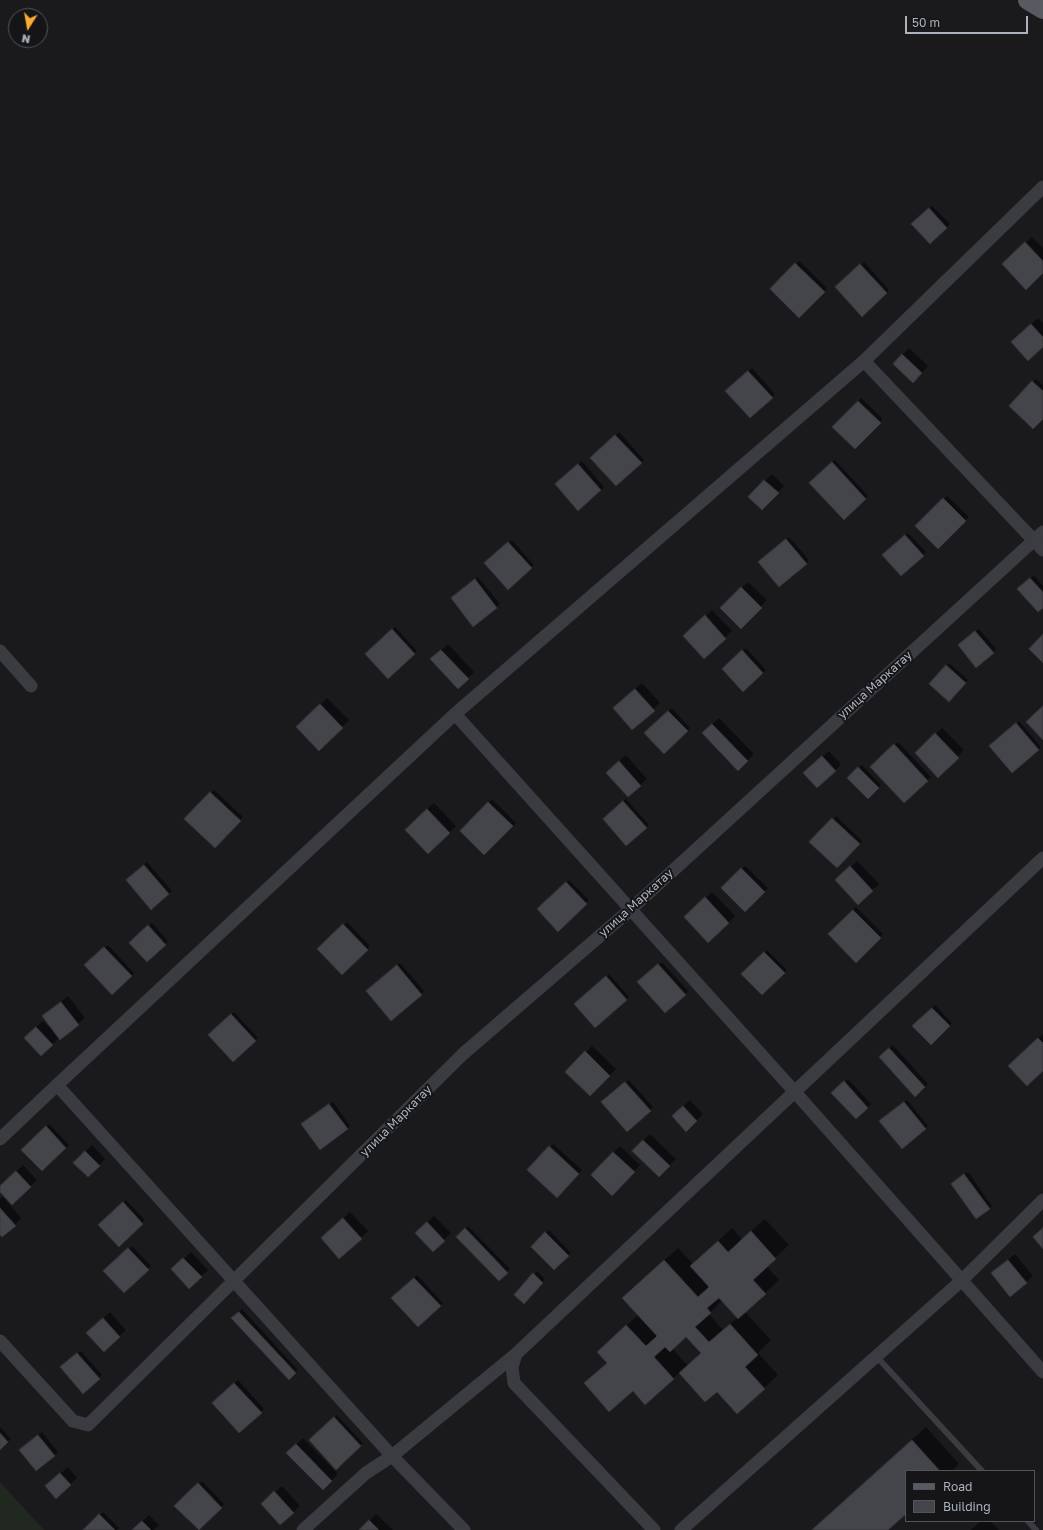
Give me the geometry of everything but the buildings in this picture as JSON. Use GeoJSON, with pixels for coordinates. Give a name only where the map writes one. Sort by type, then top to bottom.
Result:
{"type":"FeatureCollection","features":[{"type":"Feature","properties":{"kind":"main road"},"geometry":{"type":"LineString","coordinates":[[1028,0],[1043,9]]}},
{"type":"Feature","properties":{"kind":"street"},"geometry":{"type":"LineString","coordinates":[[0,1139],[456,714],[864,361],[1043,187]]}},
{"type":"Feature","properties":{"kind":"street"},"geometry":{"type":"LineString","coordinates":[[864,361],[1040,541]]}},
{"type":"Feature","properties":{"kind":"street","name":"улица Маркатау"},"geometry":{"type":"LineString","coordinates":[[0,1341],[73,1421],[88,1425],[463,1054],[631,909],[1040,541]]}},
{"type":"Feature","properties":{"kind":"street"},"geometry":{"type":"LineString","coordinates":[[0,651],[31,686]]}},
{"type":"Feature","properties":{"kind":"street"},"geometry":{"type":"LineString","coordinates":[[456,714],[794,1091],[1043,1372]]}},
{"type":"Feature","properties":{"kind":"street"},"geometry":{"type":"LineString","coordinates":[[303,1530],[366,1473],[392,1456],[516,1354],[1043,858]]}},
{"type":"Feature","properties":{"kind":"street"},"geometry":{"type":"LineString","coordinates":[[57,1085],[392,1456],[464,1530]]}},
{"type":"Feature","properties":{"kind":"street"},"geometry":{"type":"LineString","coordinates":[[681,1530],[961,1280],[1043,1200]]}},
{"type":"Feature","properties":{"kind":"street"},"geometry":{"type":"LineString","coordinates":[[516,1354],[512,1367],[514,1383],[654,1530]]}},
{"type":"Feature","properties":{"kind":"lane"},"geometry":{"type":"LineString","coordinates":[[876,1356],[981,1470]]}},
{"type":"Feature","properties":{"kind":"lane"},"geometry":{"type":"LineString","coordinates":[[1029,1522],[1036,1530]]}},
{"type":"Feature","properties":{"kind":"shaded area"},"geometry":{"type":"Polygon","coordinates":[[[0,1482],[44,1530],[0,1530],[0,1482]]]}}]}
